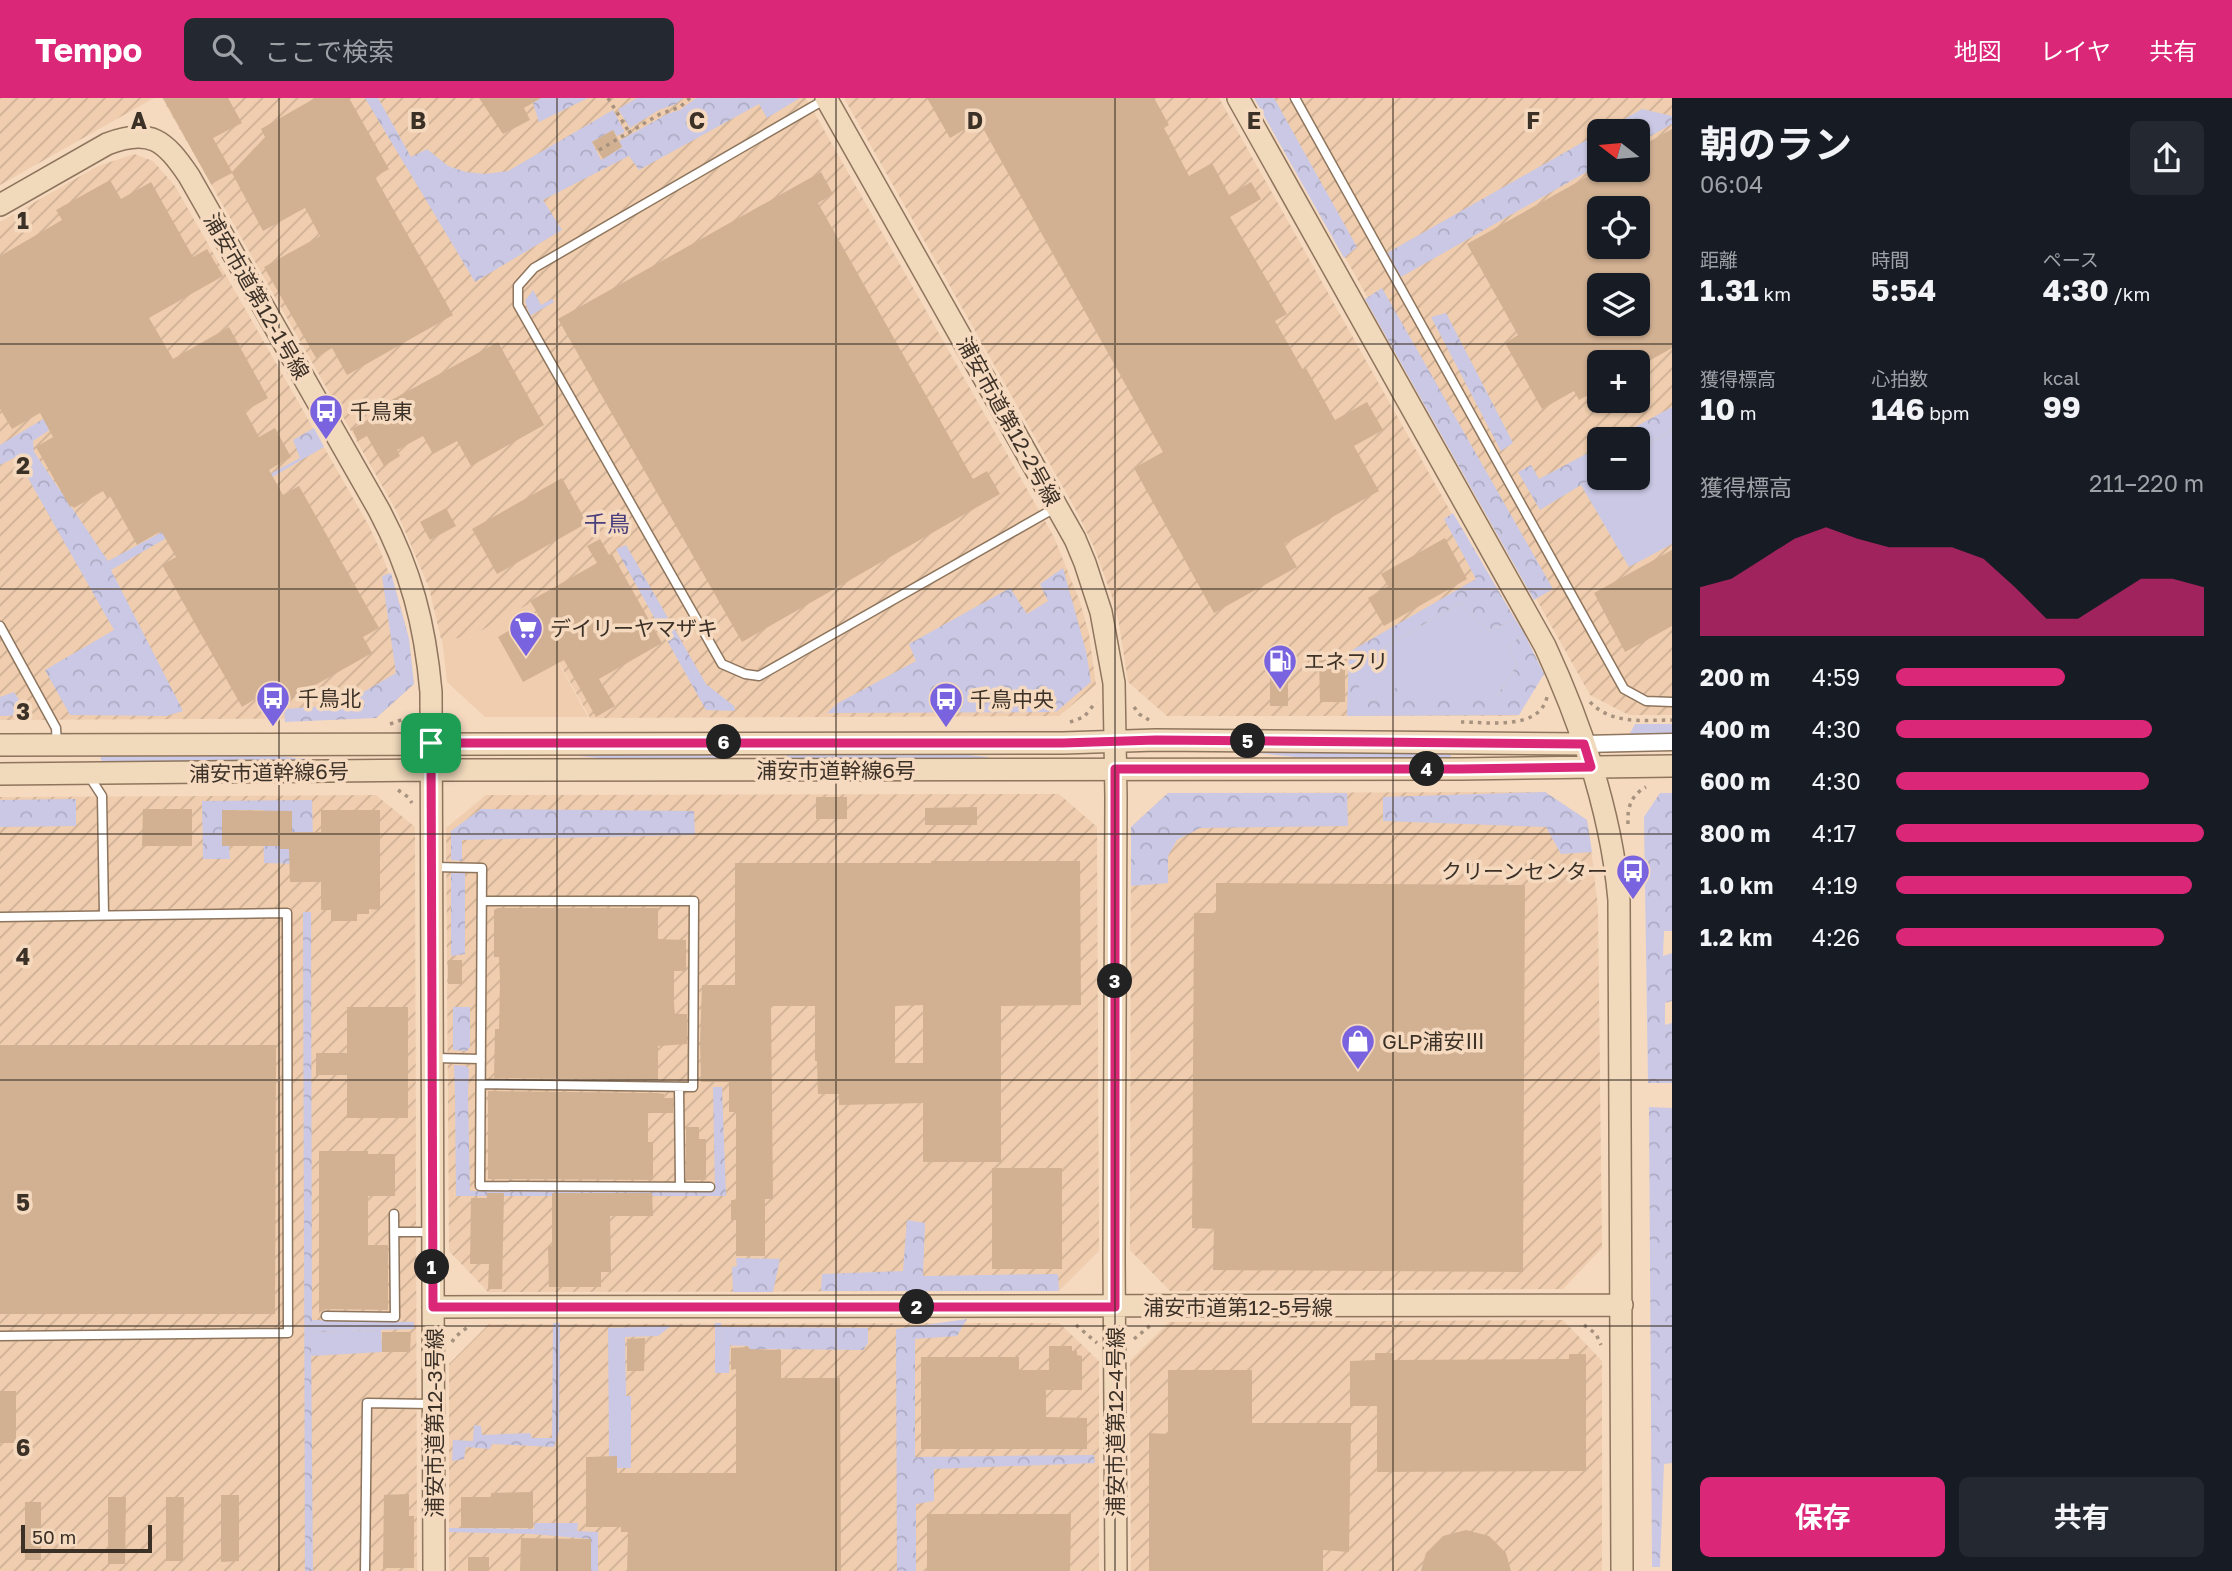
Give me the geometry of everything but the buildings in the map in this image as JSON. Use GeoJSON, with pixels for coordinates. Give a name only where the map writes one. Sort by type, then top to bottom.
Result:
{"type":"FeatureCollection","features":[{"type":"Feature","properties":{"kind":"street","name":"浦安市道第12-2号線"},"geometry":{"type":"LineString","coordinates":[[826,98],[1058,507],[1085,563],[1104,623],[1114,684],[1115,769]]}},
{"type":"Feature","properties":{"kind":"street"},"geometry":{"type":"LineString","coordinates":[[1238,98],[1545,646],[1561,680],[1602,797],[1612,842],[1619,900],[1622,1571]]}},
{"type":"Feature","properties":{"kind":"street","name":"浦安市道第12-1号線"},"geometry":{"type":"LineString","coordinates":[[0,205],[120,139],[143,136],[164,144],[173,153],[189,176],[332,427],[400,552],[413,587],[425,636],[431,692],[431,770]]}},
{"type":"Feature","properties":{"kind":"street"},"geometry":{"type":"LineString","coordinates":[[1115,741],[1584,744],[1672,742]]}},
{"type":"Feature","properties":{"kind":"street","name":"浦安市道幹線6号"},"geometry":{"type":"LineString","coordinates":[[0,746],[1115,741]]}},
{"type":"Feature","properties":{"kind":"street"},"geometry":{"type":"LineString","coordinates":[[54,745],[88,774]]}},
{"type":"Feature","properties":{"kind":"street","name":"浦安市道幹線6号"},"geometry":{"type":"LineString","coordinates":[[0,774],[1672,766]]}},
{"type":"Feature","properties":{"kind":"street","name":"浦安市道第12-4号線"},"geometry":{"type":"LineString","coordinates":[[1115,769],[1115,1571]]}},
{"type":"Feature","properties":{"kind":"street","name":"浦安市道第12-3号線"},"geometry":{"type":"LineString","coordinates":[[431,770],[434,1571]]}},
{"type":"Feature","properties":{"kind":"street","name":"浦安市道第12-5号線"},"geometry":{"type":"LineString","coordinates":[[433,1307],[1622,1305]]}},
{"type":"Feature","properties":{"kind":"lane"},"geometry":{"type":"LineString","coordinates":[[826,98],[534,268],[518,286],[518,305],[722,663],[745,674],[759,676],[1058,507]]}},
{"type":"Feature","properties":{"kind":"lane"},"geometry":{"type":"LineString","coordinates":[[1295,98],[1624,690],[1646,701],[1672,702]]}},
{"type":"Feature","properties":{"kind":"lane"},"geometry":{"type":"LineString","coordinates":[[0,626],[55,728],[54,745]]}},
{"type":"Feature","properties":{"kind":"lane"},"geometry":{"type":"LineString","coordinates":[[88,774],[102,796],[104,915]]}},
{"type":"Feature","properties":{"kind":"lane"},"geometry":{"type":"LineString","coordinates":[[431,866],[482,868],[480,1186],[710,1187]]}},
{"type":"Feature","properties":{"kind":"lane"},"geometry":{"type":"LineString","coordinates":[[481,1084],[693,1087],[694,901],[482,901]]}},
{"type":"Feature","properties":{"kind":"lane"},"geometry":{"type":"LineString","coordinates":[[0,917],[287,913],[288,1333],[0,1336]]}},
{"type":"Feature","properties":{"kind":"lane"},"geometry":{"type":"LineString","coordinates":[[432,1058],[481,1059]]}},
{"type":"Feature","properties":{"kind":"lane"},"geometry":{"type":"LineString","coordinates":[[679,1087],[680,1187]]}},
{"type":"Feature","properties":{"kind":"lane"},"geometry":{"type":"LineString","coordinates":[[326,1316],[395,1317],[394,1214]]}},
{"type":"Feature","properties":{"kind":"lane"},"geometry":{"type":"LineString","coordinates":[[395,1233],[432,1232]]}},
{"type":"Feature","properties":{"kind":"lane"},"geometry":{"type":"LineString","coordinates":[[365,1571],[367,1403],[434,1404]]}},
{"type":"Feature","properties":{"kind":"path"},"geometry":{"type":"LineString","coordinates":[[608,98],[629,132]]}},
{"type":"Feature","properties":{"kind":"path"},"geometry":{"type":"LineString","coordinates":[[598,150],[660,114],[680,107],[690,98]]}},
{"type":"Feature","properties":{"kind":"path"},"geometry":{"type":"LineString","coordinates":[[1539,712],[1546,703]]}},
{"type":"Feature","properties":{"kind":"path"},"geometry":{"type":"LineString","coordinates":[[1592,705],[1618,719],[1672,720]]}},
{"type":"Feature","properties":{"kind":"path"},"geometry":{"type":"LineString","coordinates":[[1077,721],[1090,712]]}},
{"type":"Feature","properties":{"kind":"path"},"geometry":{"type":"LineString","coordinates":[[1139,714],[1156,722]]}},
{"type":"Feature","properties":{"kind":"path"},"geometry":{"type":"LineString","coordinates":[[398,722],[407,718]]}},
{"type":"Feature","properties":{"kind":"path"},"geometry":{"type":"LineString","coordinates":[[1632,798],[1643,787]]}},
{"type":"Feature","properties":{"kind":"path"},"geometry":{"type":"LineString","coordinates":[[1574,1320],[1596,1334],[1604,1352]]}},
{"type":"Feature","properties":{"kind":"path"},"geometry":{"type":"LineString","coordinates":[[1071,1322],[1096,1342]]}},
{"type":"Feature","properties":{"kind":"path"},"geometry":{"type":"LineString","coordinates":[[1131,1342],[1156,1322]]}},
{"type":"Feature","properties":{"kind":"path"},"geometry":{"type":"LineString","coordinates":[[455,1337],[472,1324]]}},
{"type":"Feature","properties":{"kind":"shaded area"},"geometry":{"type":"Polygon","coordinates":[[[0,98],[154,98],[0,185],[0,98]]]}},
{"type":"Feature","properties":{"kind":"shaded area"},"geometry":{"type":"Polygon","coordinates":[[[162,98],[806,98],[1054,537],[1080,602],[1089,634],[1096,685],[1059,716],[590,718],[527,605],[468,638],[441,639],[429,588],[397,512],[162,98]]]}},
{"type":"Feature","properties":{"kind":"shaded area"},"geometry":{"type":"Polygon","coordinates":[[[844,98],[1219,98],[1542,675],[1516,716],[1167,716],[1128,682],[1112,597],[1094,547],[1078,514],[844,98]]]}},
{"type":"Feature","properties":{"kind":"shaded area"},"geometry":{"type":"Polygon","coordinates":[[[1256,98],[1672,98],[1672,715],[1629,715],[1590,695],[1256,98]]]}},
{"type":"Feature","properties":{"kind":"shaded area"},"geometry":{"type":"Polygon","coordinates":[[[134,154],[153,161],[175,186],[369,526],[380,550],[398,597],[409,639],[414,684],[376,718],[0,720],[0,222],[98,166],[134,154]]]}},
{"type":"Feature","properties":{"kind":"shaded area"},"geometry":{"type":"Polygon","coordinates":[[[527,605],[588,717],[485,717],[447,682],[442,639],[468,638],[527,605]]]}},
{"type":"Feature","properties":{"kind":"shaded area"},"geometry":{"type":"Polygon","coordinates":[[[1545,792],[1587,820],[1592,856],[1598,908],[1602,1248],[1563,1289],[1170,1291],[1130,1250],[1131,827],[1168,793],[1545,792]]]}},
{"type":"Feature","properties":{"kind":"shaded area"},"geometry":{"type":"Polygon","coordinates":[[[1059,794],[1097,827],[1099,1251],[1059,1291],[488,1292],[449,1251],[446,828],[486,795],[1059,794]]]}},
{"type":"Feature","properties":{"kind":"shaded area"},"geometry":{"type":"Polygon","coordinates":[[[376,795],[415,827],[417,1571],[0,1571],[0,797],[376,795]]]}},
{"type":"Feature","properties":{"kind":"shaded area"},"geometry":{"type":"Polygon","coordinates":[[[1563,1320],[1602,1361],[1602,1571],[1131,1571],[1130,1361],[1169,1322],[1563,1320]]]}},
{"type":"Feature","properties":{"kind":"shaded area"},"geometry":{"type":"Polygon","coordinates":[[[1059,1323],[1099,1361],[1099,1571],[449,1571],[449,1364],[489,1324],[1059,1323]]]}},
{"type":"Feature","properties":{"kind":"green space"},"geometry":{"type":"Polygon","coordinates":[[[365,98],[378,98],[411,157],[427,149],[448,166],[485,174],[508,171],[613,110],[625,132],[617,136],[613,130],[592,142],[601,160],[622,147],[619,141],[667,114],[680,110],[696,98],[770,98],[639,170],[629,156],[543,200],[562,230],[475,282],[365,98]]]}},
{"type":"Feature","properties":{"kind":"green space"},"geometry":{"type":"Polygon","coordinates":[[[541,98],[588,98],[539,122],[533,103],[541,98]]]}},
{"type":"Feature","properties":{"kind":"green space"},"geometry":{"type":"Polygon","coordinates":[[[637,98],[683,98],[630,128],[618,109],[637,98]]]}},
{"type":"Feature","properties":{"kind":"green space"},"geometry":{"type":"Polygon","coordinates":[[[770,98],[800,98],[767,118],[759,104],[770,98]]]}},
{"type":"Feature","properties":{"kind":"green space"},"geometry":{"type":"Polygon","coordinates":[[[1254,98],[1274,98],[1357,247],[1344,258],[1254,98]]]}},
{"type":"Feature","properties":{"kind":"green space"},"geometry":{"type":"Polygon","coordinates":[[[1642,109],[1672,116],[1672,124],[1650,136],[1650,119],[1624,119],[1642,109]]]}},
{"type":"Feature","properties":{"kind":"green space"},"geometry":{"type":"Polygon","coordinates":[[[1587,140],[1587,172],[1401,277],[1387,253],[1587,140]]]}},
{"type":"Feature","properties":{"kind":"green space"},"geometry":{"type":"Polygon","coordinates":[[[1382,288],[1553,589],[1534,600],[1365,299],[1382,288]]]}},
{"type":"Feature","properties":{"kind":"green space"},"geometry":{"type":"Polygon","coordinates":[[[533,290],[541,305],[552,299],[554,302],[530,316],[525,301],[533,290]]]}},
{"type":"Feature","properties":{"kind":"green space"},"geometry":{"type":"Polygon","coordinates":[[[1446,313],[1513,443],[1501,451],[1431,317],[1446,313]]]}},
{"type":"Feature","properties":{"kind":"green space"},"geometry":{"type":"Polygon","coordinates":[[[93,389],[99,397],[33,441],[34,452],[108,561],[300,458],[293,440],[314,428],[324,447],[111,570],[183,711],[166,716],[70,715],[45,670],[114,630],[16,457],[0,465],[0,445],[93,389]]]}},
{"type":"Feature","properties":{"kind":"green space"},"geometry":{"type":"Polygon","coordinates":[[[1672,407],[1672,430],[1650,443],[1650,427],[1635,427],[1672,407]]]}},
{"type":"Feature","properties":{"kind":"green space"},"geometry":{"type":"Polygon","coordinates":[[[1672,430],[1672,544],[1629,567],[1581,485],[1587,481],[1587,490],[1650,490],[1650,443],[1672,430]]]}},
{"type":"Feature","properties":{"kind":"green space"},"geometry":{"type":"Polygon","coordinates":[[[1587,453],[1587,481],[1540,510],[1518,472],[1531,465],[1539,479],[1587,453]]]}},
{"type":"Feature","properties":{"kind":"green space"},"geometry":{"type":"Polygon","coordinates":[[[1453,513],[1515,619],[1489,631],[1460,603],[1363,660],[1357,700],[1379,700],[1401,684],[1416,687],[1419,699],[1495,699],[1517,665],[1509,646],[1524,633],[1544,674],[1519,715],[1347,716],[1349,652],[1476,579],[1444,519],[1453,513]]]}},
{"type":"Feature","properties":{"kind":"green space"},"geometry":{"type":"Polygon","coordinates":[[[626,545],[706,684],[734,706],[735,711],[706,710],[616,549],[626,545]]]}},
{"type":"Feature","properties":{"kind":"green space"},"geometry":{"type":"Polygon","coordinates":[[[1063,568],[1086,651],[1091,682],[1056,712],[827,713],[838,703],[916,661],[909,644],[1010,588],[1027,614],[1048,601],[1040,584],[1063,568]]]}},
{"type":"Feature","properties":{"kind":"green space"},"geometry":{"type":"Polygon","coordinates":[[[391,573],[409,639],[414,684],[376,718],[285,722],[284,709],[341,705],[396,673],[382,576],[391,573]]]}},
{"type":"Feature","properties":{"kind":"green space"},"geometry":{"type":"Polygon","coordinates":[[[1460,603],[1489,631],[1515,619],[1524,633],[1509,646],[1517,665],[1495,699],[1356,700],[1363,660],[1460,603]]]}},
{"type":"Feature","properties":{"kind":"green space"},"geometry":{"type":"Polygon","coordinates":[[[14,692],[29,715],[0,716],[0,697],[14,692]]]}},
{"type":"Feature","properties":{"kind":"green space"},"geometry":{"type":"Polygon","coordinates":[[[1635,724],[1672,724],[1672,735],[1629,735],[1635,724]]]}},
{"type":"Feature","properties":{"kind":"green space"},"geometry":{"type":"Polygon","coordinates":[[[1245,748],[1369,748],[1451,755],[1451,760],[1318,759],[1245,752],[1245,748]]]}},
{"type":"Feature","properties":{"kind":"green space"},"geometry":{"type":"Polygon","coordinates":[[[906,749],[988,757],[988,761],[789,760],[786,754],[906,749]]]}},
{"type":"Feature","properties":{"kind":"green space"},"geometry":{"type":"Polygon","coordinates":[[[220,751],[308,759],[307,763],[105,764],[100,758],[105,753],[220,751]]]}},
{"type":"Feature","properties":{"kind":"green space"},"geometry":{"type":"Polygon","coordinates":[[[561,754],[722,754],[722,760],[627,761],[561,754]]]}},
{"type":"Feature","properties":{"kind":"green space"},"geometry":{"type":"Polygon","coordinates":[[[1545,792],[1587,820],[1592,852],[1561,854],[1546,827],[1383,821],[1383,797],[1545,792]]]}},
{"type":"Feature","properties":{"kind":"green space"},"geometry":{"type":"Polygon","coordinates":[[[1168,793],[1347,793],[1348,826],[1200,828],[1177,840],[1168,856],[1168,883],[1131,886],[1131,827],[1168,793]]]}},
{"type":"Feature","properties":{"kind":"green space"},"geometry":{"type":"Polygon","coordinates":[[[1660,793],[1672,793],[1672,931],[1664,931],[1663,956],[1672,953],[1672,1001],[1665,1003],[1665,1025],[1672,1023],[1672,1083],[1648,1083],[1644,817],[1660,793]]]}},
{"type":"Feature","properties":{"kind":"green space"},"geometry":{"type":"Polygon","coordinates":[[[76,799],[76,826],[0,827],[0,800],[76,799]]]}},
{"type":"Feature","properties":{"kind":"green space"},"geometry":{"type":"Polygon","coordinates":[[[312,800],[314,881],[301,864],[264,863],[263,810],[222,810],[222,846],[229,846],[230,859],[203,859],[202,801],[312,800]]]}},
{"type":"Feature","properties":{"kind":"green space"},"geometry":{"type":"Polygon","coordinates":[[[481,809],[694,811],[695,835],[462,840],[462,861],[451,860],[451,831],[481,809]]]}},
{"type":"Feature","properties":{"kind":"green space"},"geometry":{"type":"Polygon","coordinates":[[[451,873],[465,873],[465,954],[451,956],[451,873]]]}},
{"type":"Feature","properties":{"kind":"green space"},"geometry":{"type":"Polygon","coordinates":[[[303,912],[311,912],[312,1320],[414,1322],[414,1329],[311,1332],[313,1571],[305,1571],[303,912]]]}},
{"type":"Feature","properties":{"kind":"green space"},"geometry":{"type":"Polygon","coordinates":[[[453,1007],[470,1007],[470,1047],[467,1051],[453,1050],[453,1007]]]}},
{"type":"Feature","properties":{"kind":"green space"},"geometry":{"type":"Polygon","coordinates":[[[454,1065],[466,1066],[469,1069],[468,1093],[455,1093],[454,1065]]]}},
{"type":"Feature","properties":{"kind":"green space"},"geometry":{"type":"Polygon","coordinates":[[[713,1087],[722,1087],[726,1196],[456,1196],[455,1093],[468,1093],[470,1191],[715,1191],[713,1087]]]}},
{"type":"Feature","properties":{"kind":"green space"},"geometry":{"type":"Polygon","coordinates":[[[1649,1107],[1672,1108],[1672,1463],[1664,1464],[1660,1567],[1652,1567],[1649,1107]]]}},
{"type":"Feature","properties":{"kind":"green space"},"geometry":{"type":"Polygon","coordinates":[[[907,1220],[925,1223],[923,1276],[1058,1274],[1059,1291],[821,1291],[822,1274],[903,1271],[907,1220]]]}},
{"type":"Feature","properties":{"kind":"green space"},"geometry":{"type":"Polygon","coordinates":[[[736,1258],[780,1259],[773,1292],[733,1292],[732,1267],[737,1266],[736,1258]]]}},
{"type":"Feature","properties":{"kind":"green space"},"geometry":{"type":"Polygon","coordinates":[[[967,1319],[957,1336],[915,1339],[915,1457],[1094,1455],[1095,1463],[934,1469],[934,1501],[916,1504],[916,1571],[897,1571],[896,1329],[967,1319]]]}},
{"type":"Feature","properties":{"kind":"green space"},"geometry":{"type":"Polygon","coordinates":[[[553,1323],[560,1323],[559,1431],[554,1447],[492,1444],[490,1449],[466,1447],[464,1459],[452,1461],[453,1440],[473,1441],[474,1425],[481,1426],[482,1435],[530,1433],[532,1438],[552,1438],[553,1323]]]}},
{"type":"Feature","properties":{"kind":"green space"},"geometry":{"type":"Polygon","coordinates":[[[715,1323],[721,1323],[722,1345],[730,1345],[729,1373],[715,1373],[715,1323]]]}},
{"type":"Feature","properties":{"kind":"green space"},"geometry":{"type":"Polygon","coordinates":[[[671,1326],[658,1336],[625,1337],[626,1396],[631,1396],[631,1468],[617,1468],[617,1457],[609,1457],[608,1328],[671,1326]]]}},
{"type":"Feature","properties":{"kind":"green space"},"geometry":{"type":"Polygon","coordinates":[[[721,1327],[868,1328],[868,1343],[863,1350],[761,1349],[760,1363],[749,1355],[749,1346],[722,1345],[721,1327]]]}},
{"type":"Feature","properties":{"kind":"green space"},"geometry":{"type":"Polygon","coordinates":[[[381,1330],[382,1352],[311,1356],[311,1332],[381,1330]]]}},
{"type":"Feature","properties":{"kind":"green space"},"geometry":{"type":"Polygon","coordinates":[[[535,1523],[578,1523],[577,1531],[535,1529],[533,1534],[449,1532],[449,1528],[534,1529],[535,1523]]]}},
{"type":"Feature","properties":{"kind":"green space"},"geometry":{"type":"Polygon","coordinates":[[[534,1529],[598,1532],[598,1571],[591,1571],[591,1539],[533,1534],[534,1529]]]}},
{"type":"Feature","properties":{"kind":"place","name":"千鳥東"},"geometry":{"type":"Point","coordinates":[326,441]}},
{"type":"Feature","properties":{"kind":"place","name":"デイリーヤマザキ"},"geometry":{"type":"Point","coordinates":[526,658]}},
{"type":"Feature","properties":{"kind":"place","name":"エネフリ"},"geometry":{"type":"Point","coordinates":[1280,691]}},
{"type":"Feature","properties":{"kind":"place","name":"千鳥北"},"geometry":{"type":"Point","coordinates":[273,728]}},
{"type":"Feature","properties":{"kind":"place","name":"千鳥中央"},"geometry":{"type":"Point","coordinates":[946,729]}},
{"type":"Feature","properties":{"kind":"place","name":"クリーンセンター"},"geometry":{"type":"Point","coordinates":[1633,901]}},
{"type":"Feature","properties":{"kind":"place","name":"GLP浦安Ⅲ"},"geometry":{"type":"Point","coordinates":[1358,1071]}},
{"type":"Feature","properties":{"kind":"district","name":"千鳥"},"geometry":{"type":"Point","coordinates":[607,523]}},
{"type":"Feature","properties":{"kind":"route"},"geometry":{"type":"LineString","coordinates":[[1156,740],[1584,744],[1591,767],[1115,769],[1115,1307],[433,1307],[431,743],[1063,743],[1156,740]]}}]}
